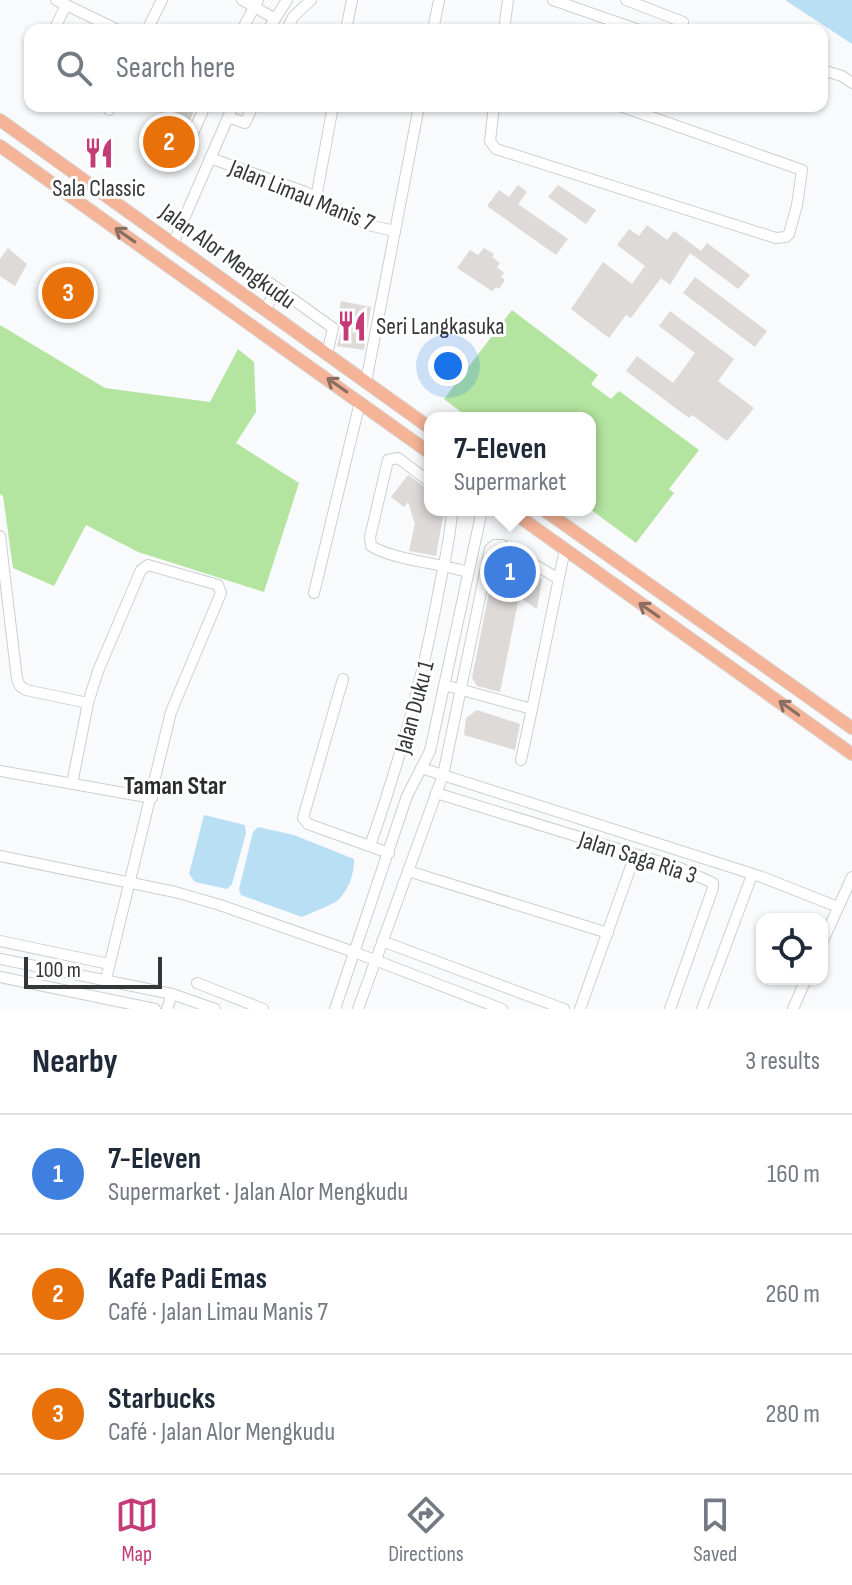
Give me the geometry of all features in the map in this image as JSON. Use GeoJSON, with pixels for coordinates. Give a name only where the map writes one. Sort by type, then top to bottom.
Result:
{"type":"FeatureCollection","features":[{"type":"Feature","properties":{"kind":"main road","name":"Jalan Alor Mengkudu"},"geometry":{"type":"LineString","coordinates":[[0,120],[424,424]]}},
{"type":"Feature","properties":{"kind":"main road","name":"Jalan Alor Mengkudu"},"geometry":{"type":"LineString","coordinates":[[0,146],[424,449]]}},
{"type":"Feature","properties":{"kind":"main road"},"geometry":{"type":"LineString","coordinates":[[186,277],[181,263],[185,258],[193,258]]}},
{"type":"Feature","properties":{"kind":"main road"},"geometry":{"type":"LineString","coordinates":[[518,516],[852,754]]}},
{"type":"Feature","properties":{"kind":"main road"},"geometry":{"type":"LineString","coordinates":[[553,516],[852,728]]}},
{"type":"Feature","properties":{"kind":"street"},"geometry":{"type":"LineString","coordinates":[[150,24],[162,0]]}},
{"type":"Feature","properties":{"kind":"street"},"geometry":{"type":"LineString","coordinates":[[242,0],[256,3],[274,18]]}},
{"type":"Feature","properties":{"kind":"street"},"geometry":{"type":"LineString","coordinates":[[271,24],[287,0]]}},
{"type":"Feature","properties":{"kind":"street"},"geometry":{"type":"LineString","coordinates":[[290,24],[311,0]]}},
{"type":"Feature","properties":{"kind":"street"},"geometry":{"type":"LineString","coordinates":[[347,24],[352,0]]}},
{"type":"Feature","properties":{"kind":"street"},"geometry":{"type":"LineString","coordinates":[[434,24],[439,0]]}},
{"type":"Feature","properties":{"kind":"street"},"geometry":{"type":"LineString","coordinates":[[505,24],[508,0]]}},
{"type":"Feature","properties":{"kind":"street"},"geometry":{"type":"LineString","coordinates":[[553,0],[622,24]]}},
{"type":"Feature","properties":{"kind":"street"},"geometry":{"type":"LineString","coordinates":[[626,0],[648,4],[682,24]]}},
{"type":"Feature","properties":{"kind":"street"},"geometry":{"type":"LineString","coordinates":[[56,24],[61,2],[106,24]]}},
{"type":"Feature","properties":{"kind":"street"},"geometry":{"type":"LineString","coordinates":[[245,24],[256,3]]}},
{"type":"Feature","properties":{"kind":"street"},"geometry":{"type":"LineString","coordinates":[[828,72],[852,83]]}},
{"type":"Feature","properties":{"kind":"street"},"geometry":{"type":"LineString","coordinates":[[185,151],[202,112]]}},
{"type":"Feature","properties":{"kind":"street"},"geometry":{"type":"LineString","coordinates":[[173,244],[230,112]]}},
{"type":"Feature","properties":{"kind":"street"},"geometry":{"type":"LineString","coordinates":[[228,117],[245,123],[250,112]]}},
{"type":"Feature","properties":{"kind":"street"},"geometry":{"type":"LineString","coordinates":[[316,198],[332,112]]}},
{"type":"Feature","properties":{"kind":"street"},"geometry":{"type":"LineString","coordinates":[[366,382],[418,112]]}},
{"type":"Feature","properties":{"kind":"street"},"geometry":{"type":"LineString","coordinates":[[493,112],[490,141],[496,149],[776,238],[789,234],[802,170],[637,112]]}},
{"type":"Feature","properties":{"kind":"street","name":"Jalan Limau Manis 7"},"geometry":{"type":"LineString","coordinates":[[210,158],[316,198],[353,219],[395,231]]}},
{"type":"Feature","properties":{"kind":"street"},"geometry":{"type":"LineString","coordinates":[[265,309],[274,286],[333,328],[327,354]]}},
{"type":"Feature","properties":{"kind":"street"},"geometry":{"type":"LineString","coordinates":[[314,593],[360,402]]}},
{"type":"Feature","properties":{"kind":"street"},"geometry":{"type":"LineString","coordinates":[[424,478],[398,458],[388,460],[370,543],[374,548],[392,554],[444,564],[467,572]]}},
{"type":"Feature","properties":{"kind":"street","name":"Jalan Duku 1"},"geometry":{"type":"LineString","coordinates":[[370,846],[414,710],[429,647],[451,516]]}},
{"type":"Feature","properties":{"kind":"street"},"geometry":{"type":"LineString","coordinates":[[335,1009],[407,796],[430,751],[481,516]]}},
{"type":"Feature","properties":{"kind":"street"},"geometry":{"type":"LineString","coordinates":[[0,536],[2,571],[20,686],[26,690],[88,703]]}},
{"type":"Feature","properties":{"kind":"street"},"geometry":{"type":"LineString","coordinates":[[358,1009],[443,775],[490,549],[502,545],[557,578]]}},
{"type":"Feature","properties":{"kind":"street"},"geometry":{"type":"LineString","coordinates":[[521,760],[565,549]]}},
{"type":"Feature","properties":{"kind":"street"},"geometry":{"type":"LineString","coordinates":[[72,784],[88,703],[144,566],[218,585],[221,593],[171,712],[106,979]]}},
{"type":"Feature","properties":{"kind":"street"},"geometry":{"type":"LineString","coordinates":[[343,679],[303,818],[308,824],[389,853]]}},
{"type":"Feature","properties":{"kind":"street"},"geometry":{"type":"LineString","coordinates":[[444,685],[532,709]]}},
{"type":"Feature","properties":{"kind":"street"},"geometry":{"type":"LineString","coordinates":[[421,768],[752,875],[838,907]]}},
{"type":"Feature","properties":{"kind":"street"},"geometry":{"type":"LineString","coordinates":[[0,771],[152,798]]}},
{"type":"Feature","properties":{"kind":"street","name":"Jalan Saga Ria 3"},"geometry":{"type":"LineString","coordinates":[[436,793],[680,868],[713,883],[670,1009]]}},
{"type":"Feature","properties":{"kind":"street"},"geometry":{"type":"LineString","coordinates":[[580,1009],[635,855]]}},
{"type":"Feature","properties":{"kind":"street"},"geometry":{"type":"LineString","coordinates":[[0,856],[130,882],[220,905],[502,1009]]}},
{"type":"Feature","properties":{"kind":"street"},"geometry":{"type":"LineString","coordinates":[[408,871],[608,933]]}},
{"type":"Feature","properties":{"kind":"street"},"geometry":{"type":"LineString","coordinates":[[702,1009],[752,875]]}},
{"type":"Feature","properties":{"kind":"street"},"geometry":{"type":"LineString","coordinates":[[828,930],[852,877]]}},
{"type":"Feature","properties":{"kind":"street"},"geometry":{"type":"LineString","coordinates":[[0,941],[109,964]]}},
{"type":"Feature","properties":{"kind":"street"},"geometry":{"type":"LineString","coordinates":[[382,941],[564,1009]]}},
{"type":"Feature","properties":{"kind":"street"},"geometry":{"type":"LineString","coordinates":[[0,959],[172,994],[215,1009]]}},
{"type":"Feature","properties":{"kind":"street"},"geometry":{"type":"LineString","coordinates":[[0,977],[155,1009]]}},
{"type":"Feature","properties":{"kind":"street"},"geometry":{"type":"LineString","coordinates":[[197,983],[263,1009]]}},
{"type":"Feature","properties":{"kind":"street"},"geometry":{"type":"LineString","coordinates":[[793,1009],[803,985]]}},
{"type":"Feature","properties":{"kind":"street"},"geometry":{"type":"LineString","coordinates":[[167,1009],[172,994]]}},
{"type":"Feature","properties":{"kind":"green space"},"geometry":{"type":"Polygon","coordinates":[[[512,310],[598,375],[591,384],[611,399],[619,391],[699,450],[669,489],[674,493],[636,543],[596,513],[596,412],[461,412],[444,399],[512,310]]]}},
{"type":"Feature","properties":{"kind":"green space"},"geometry":{"type":"Polygon","coordinates":[[[0,325],[105,388],[210,402],[238,349],[254,362],[256,412],[236,443],[299,483],[264,592],[138,552],[86,525],[54,586],[13,568],[3,496],[0,494],[0,325]]]}},
{"type":"Feature","properties":{"kind":"water"},"geometry":{"type":"Polygon","coordinates":[[[785,0],[852,0],[852,44],[828,28],[828,24],[822,24],[785,0]]]}},
{"type":"Feature","properties":{"kind":"water"},"geometry":{"type":"Polygon","coordinates":[[[204,815],[245,825],[246,833],[232,884],[227,889],[195,882],[189,874],[204,815]]]}},
{"type":"Feature","properties":{"kind":"water"},"geometry":{"type":"Polygon","coordinates":[[[258,827],[294,835],[354,859],[350,882],[341,897],[302,917],[241,895],[239,889],[253,832],[258,827]]]}},
{"type":"Feature","properties":{"kind":"building"},"geometry":{"type":"Polygon","coordinates":[[[161,112],[194,112],[177,152],[156,142],[164,124],[157,121],[161,112]]]}},
{"type":"Feature","properties":{"kind":"building"},"geometry":{"type":"Polygon","coordinates":[[[518,185],[527,192],[518,204],[568,239],[556,255],[487,206],[499,190],[509,197],[518,185]]]}},
{"type":"Feature","properties":{"kind":"building"},"geometry":{"type":"Polygon","coordinates":[[[558,185],[596,210],[586,224],[548,197],[558,185]]]}},
{"type":"Feature","properties":{"kind":"building"},"geometry":{"type":"Polygon","coordinates":[[[647,225],[667,240],[674,231],[701,251],[707,243],[750,275],[738,289],[690,253],[670,285],[661,278],[631,318],[626,315],[609,338],[571,309],[603,262],[632,284],[645,266],[617,245],[629,229],[639,236],[647,225]]]}},
{"type":"Feature","properties":{"kind":"building"},"geometry":{"type":"Polygon","coordinates":[[[8,248],[27,264],[15,286],[0,276],[0,259],[8,248]]]}},
{"type":"Feature","properties":{"kind":"building"},"geometry":{"type":"Polygon","coordinates":[[[484,248],[494,254],[492,257],[500,263],[497,267],[504,273],[501,277],[505,280],[499,289],[496,287],[492,291],[457,268],[470,250],[478,255],[484,248]]]}},
{"type":"Feature","properties":{"kind":"building"},"geometry":{"type":"Polygon","coordinates":[[[63,273],[85,289],[78,299],[84,303],[77,313],[59,303],[56,306],[45,298],[63,273]]]}},
{"type":"Feature","properties":{"kind":"building"},"geometry":{"type":"Polygon","coordinates":[[[695,277],[767,331],[755,347],[683,293],[695,277]]]}},
{"type":"Feature","properties":{"kind":"building","name":"Seri Langkasuka"},"geometry":{"type":"Polygon","coordinates":[[[341,301],[371,307],[364,350],[337,346],[341,330],[337,321],[341,301]]]}},
{"type":"Feature","properties":{"kind":"building"},"geometry":{"type":"Polygon","coordinates":[[[670,311],[734,359],[718,381],[754,408],[727,441],[692,415],[689,418],[626,371],[637,356],[673,383],[695,353],[659,326],[670,311]]]}},
{"type":"Feature","properties":{"kind":"building"},"geometry":{"type":"Polygon","coordinates":[[[408,475],[424,487],[424,516],[443,516],[436,556],[409,551],[415,523],[408,502],[404,507],[391,497],[408,475]]]}},
{"type":"Feature","properties":{"kind":"building"},"geometry":{"type":"Polygon","coordinates":[[[503,555],[542,579],[537,609],[519,597],[500,692],[477,686],[472,678],[489,592],[492,594],[498,558],[503,555]]]}},
{"type":"Feature","properties":{"kind":"building"},"geometry":{"type":"Polygon","coordinates":[[[477,710],[520,724],[515,750],[464,735],[466,718],[477,710]]]}},
{"type":"Feature","properties":{"kind":"place","name":"Kafe Padi Emas"},"geometry":{"type":"Point","coordinates":[169,142]}},
{"type":"Feature","properties":{"kind":"place","name":"Sala Classic"},"geometry":{"type":"Point","coordinates":[99,153]}},
{"type":"Feature","properties":{"kind":"place","name":"Starbucks"},"geometry":{"type":"Point","coordinates":[68,293]}},
{"type":"Feature","properties":{"kind":"place","name":"Seri Langkasuka"},"geometry":{"type":"Point","coordinates":[352,326]}},
{"type":"Feature","properties":{"kind":"place","name":"7-Eleven"},"geometry":{"type":"Point","coordinates":[510,572]}},
{"type":"Feature","properties":{"kind":"district","name":"Taman Star"},"geometry":{"type":"Point","coordinates":[175,785]}}]}
